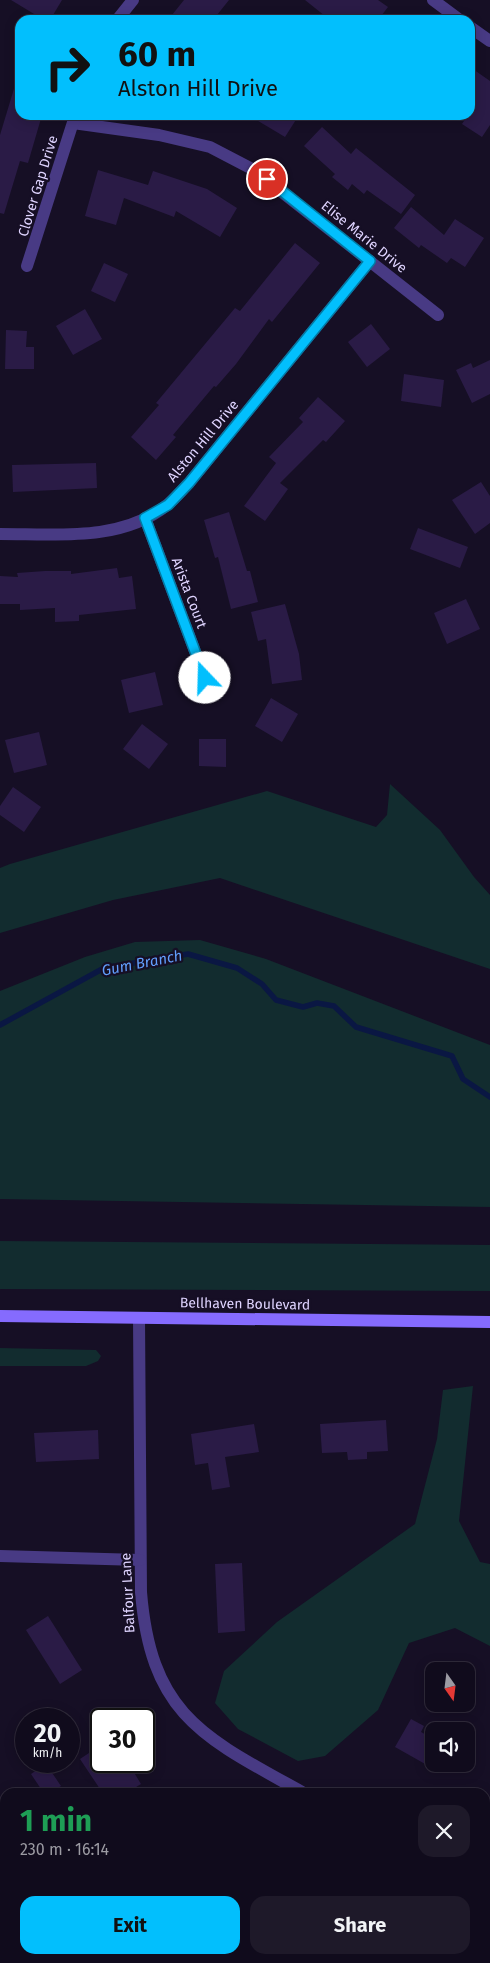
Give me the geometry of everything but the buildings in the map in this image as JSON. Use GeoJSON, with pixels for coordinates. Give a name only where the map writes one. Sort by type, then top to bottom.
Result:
{"type":"FeatureCollection","features":[{"type":"Feature","properties":{"kind":"main road","name":"Bellhaven Boulevard"},"geometry":{"type":"LineString","coordinates":[[0,1316],[490,1322]]}},
{"type":"Feature","properties":{"kind":"street"},"geometry":{"type":"LineString","coordinates":[[121,15],[133,0]]}},
{"type":"Feature","properties":{"kind":"street"},"geometry":{"type":"LineString","coordinates":[[433,0],[453,15]]}},
{"type":"Feature","properties":{"kind":"street"},"geometry":{"type":"LineString","coordinates":[[475,31],[490,41]]}},
{"type":"Feature","properties":{"kind":"street","name":"Clover Gap Drive"},"geometry":{"type":"LineString","coordinates":[[27,266],[74,120]]}},
{"type":"Feature","properties":{"kind":"street","name":"Elise Marie Drive"},"geometry":{"type":"LineString","coordinates":[[79,120],[210,147],[254,170],[438,315]]}},
{"type":"Feature","properties":{"kind":"street","name":"Alston Hill Drive"},"geometry":{"type":"LineString","coordinates":[[0,534],[112,531],[145,518],[168,505],[189,483],[370,261]]}},
{"type":"Feature","properties":{"kind":"street","name":"Arista Court"},"geometry":{"type":"LineString","coordinates":[[145,518],[205,678]]}},
{"type":"Feature","properties":{"kind":"street","name":"Balfour Lane"},"geometry":{"type":"LineString","coordinates":[[139,1318],[141,1402],[140,1560],[142,1608],[147,1642],[155,1666],[167,1691],[180,1711],[212,1739],[295,1788]]}},
{"type":"Feature","properties":{"kind":"street"},"geometry":{"type":"LineString","coordinates":[[0,1556],[140,1560]]}},
{"type":"Feature","properties":{"kind":"green space"},"geometry":{"type":"Polygon","coordinates":[[[390,784],[440,830],[474,877],[490,895],[490,969],[220,878],[113,900],[0,933],[0,868],[10,864],[267,791],[376,827],[387,815],[390,784]]]}},
{"type":"Feature","properties":{"kind":"green space"},"geometry":{"type":"Polygon","coordinates":[[[200,940],[266,959],[490,1045],[490,1207],[0,1199],[0,991],[85,957],[135,942],[200,940]]]}},
{"type":"Feature","properties":{"kind":"green space"},"geometry":{"type":"Polygon","coordinates":[[[0,1241],[490,1245],[490,1291],[0,1289],[0,1241]]]}},
{"type":"Feature","properties":{"kind":"green space"},"geometry":{"type":"Polygon","coordinates":[[[0,1348],[96,1350],[101,1356],[98,1361],[86,1366],[0,1366],[0,1348]]]}},
{"type":"Feature","properties":{"kind":"green space"},"geometry":{"type":"Polygon","coordinates":[[[473,1386],[459,1521],[480,1562],[490,1564],[490,1646],[455,1628],[409,1643],[378,1710],[325,1756],[298,1761],[238,1729],[215,1703],[224,1671],[277,1622],[415,1524],[437,1439],[443,1390],[473,1386]]]}},
{"type":"Feature","properties":{"kind":"waterway","name":"Gum Branch"},"geometry":{"type":"LineString","coordinates":[[0,1025],[104,968],[188,954],[237,968],[262,984],[276,1000],[303,1007],[317,1003],[334,1006],[356,1027],[452,1056],[463,1079],[490,1097]]}},
{"type":"Feature","properties":{"kind":"route"},"geometry":{"type":"LineString","coordinates":[[205,678],[145,518],[168,505],[189,483],[370,261],[267,179]]}}]}
